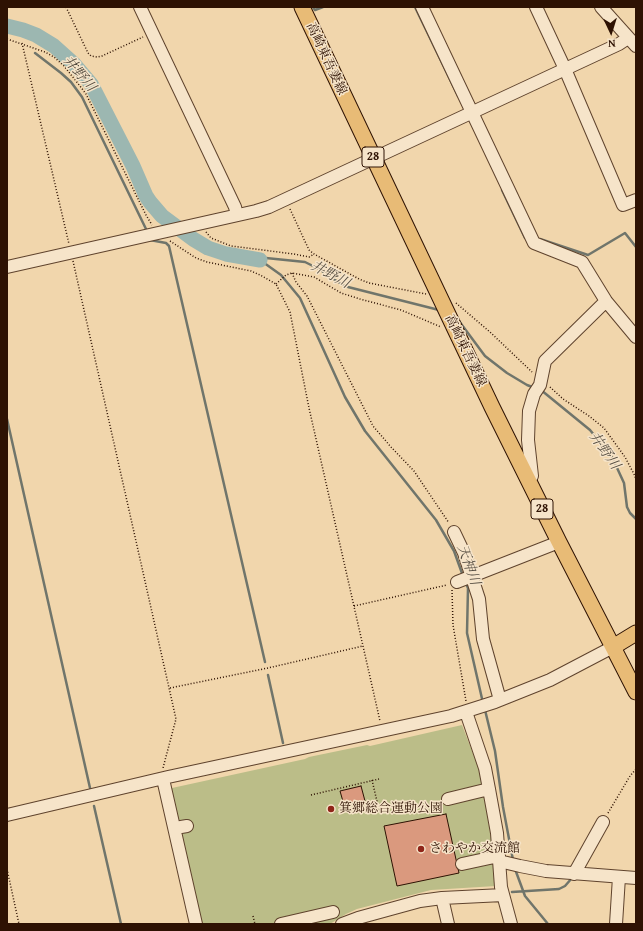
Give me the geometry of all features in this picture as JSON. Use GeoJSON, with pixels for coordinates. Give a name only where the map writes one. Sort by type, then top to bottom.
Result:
{"type":"FeatureCollection","features":[{"type":"Feature","properties":{"kind":"main road","name":"高崎東吾妻線"},"geometry":{"type":"LineString","coordinates":[[302,7],[443,306],[528,481],[636,692]]}},
{"type":"Feature","properties":{"kind":"main road"},"geometry":{"type":"LineString","coordinates":[[612,647],[636,633]]}},
{"type":"Feature","properties":{"kind":"street"},"geometry":{"type":"LineString","coordinates":[[140,7],[235,207],[237,216]]}},
{"type":"Feature","properties":{"kind":"street"},"geometry":{"type":"LineString","coordinates":[[422,7],[534,243],[582,262],[606,301],[636,336]]}},
{"type":"Feature","properties":{"kind":"street"},"geometry":{"type":"LineString","coordinates":[[536,7],[565,69],[623,205],[636,200]]}},
{"type":"Feature","properties":{"kind":"street"},"geometry":{"type":"LineString","coordinates":[[602,7],[632,42]]}},
{"type":"Feature","properties":{"kind":"street"},"geometry":{"type":"LineString","coordinates":[[7,267],[263,209],[286,200],[619,44],[632,42]]}},
{"type":"Feature","properties":{"kind":"street"},"geometry":{"type":"LineString","coordinates":[[528,481],[532,476],[527,431],[529,411],[539,387],[545,361],[606,301]]}},
{"type":"Feature","properties":{"kind":"street"},"geometry":{"type":"LineString","coordinates":[[454,532],[464,553],[465,578],[479,599],[483,639],[498,701]]}},
{"type":"Feature","properties":{"kind":"street"},"geometry":{"type":"LineString","coordinates":[[465,578],[559,542]]}},
{"type":"Feature","properties":{"kind":"street"},"geometry":{"type":"LineString","coordinates":[[7,816],[163,779],[428,722],[469,711],[550,680],[612,647]]}},
{"type":"Feature","properties":{"kind":"street"},"geometry":{"type":"LineString","coordinates":[[469,711],[485,768],[502,860],[503,895],[511,924]]}},
{"type":"Feature","properties":{"kind":"street"},"geometry":{"type":"LineString","coordinates":[[163,779],[180,827],[196,924]]}},
{"type":"Feature","properties":{"kind":"street"},"geometry":{"type":"LineString","coordinates":[[448,799],[489,789]]}},
{"type":"Feature","properties":{"kind":"street"},"geometry":{"type":"LineString","coordinates":[[574,874],[603,822]]}},
{"type":"Feature","properties":{"kind":"street"},"geometry":{"type":"LineString","coordinates":[[462,864],[502,860],[520,866],[574,874],[636,878]]}},
{"type":"Feature","properties":{"kind":"street"},"geometry":{"type":"LineString","coordinates":[[616,924],[619,877]]}},
{"type":"Feature","properties":{"kind":"street"},"geometry":{"type":"LineString","coordinates":[[342,924],[358,918],[420,901],[442,898],[503,895]]}},
{"type":"Feature","properties":{"kind":"street"},"geometry":{"type":"LineString","coordinates":[[442,898],[448,924]]}},
{"type":"Feature","properties":{"kind":"street"},"geometry":{"type":"LineString","coordinates":[[281,924],[333,912]]}},
{"type":"Feature","properties":{"kind":"path"},"geometry":{"type":"LineString","coordinates":[[66,7],[88,53],[91,56],[102,56],[152,32]]}},
{"type":"Feature","properties":{"kind":"path"},"geometry":{"type":"LineString","coordinates":[[7,38],[45,52],[54,57],[64,66],[80,86],[97,115],[146,215],[153,226],[165,232],[173,244],[196,258],[206,262],[251,271],[276,284],[290,312],[309,408],[382,731]]}},
{"type":"Feature","properties":{"kind":"path"},"geometry":{"type":"LineString","coordinates":[[22,43],[176,719],[163,771],[163,779]]}},
{"type":"Feature","properties":{"kind":"path"},"geometry":{"type":"LineString","coordinates":[[286,200],[309,250],[314,254],[369,283],[425,294]]}},
{"type":"Feature","properties":{"kind":"path"},"geometry":{"type":"LineString","coordinates":[[193,225],[211,238],[231,246],[309,257],[314,254]]}},
{"type":"Feature","properties":{"kind":"path"},"geometry":{"type":"LineString","coordinates":[[276,284],[286,275],[292,273],[314,277],[341,293],[401,310],[436,324]]}},
{"type":"Feature","properties":{"kind":"path"},"geometry":{"type":"LineString","coordinates":[[292,273],[296,282],[307,296],[373,426],[391,448],[414,471],[454,532]]}},
{"type":"Feature","properties":{"kind":"path"},"geometry":{"type":"LineString","coordinates":[[466,310],[539,387],[563,398],[604,428],[625,457],[635,476],[636,482]]}},
{"type":"Feature","properties":{"kind":"path"},"geometry":{"type":"LineString","coordinates":[[354,606],[452,584],[453,625],[469,711]]}},
{"type":"Feature","properties":{"kind":"path"},"geometry":{"type":"LineString","coordinates":[[170,688],[268,668],[363,646]]}},
{"type":"Feature","properties":{"kind":"path"},"geometry":{"type":"LineString","coordinates":[[603,822],[630,776],[636,770]]}},
{"type":"Feature","properties":{"kind":"path"},"geometry":{"type":"LineString","coordinates":[[311,795],[379,779]]}},
{"type":"Feature","properties":{"kind":"path"},"geometry":{"type":"LineString","coordinates":[[372,780],[379,810],[383,809]]}},
{"type":"Feature","properties":{"kind":"path"},"geometry":{"type":"LineString","coordinates":[[7,869],[19,924]]}},
{"type":"Feature","properties":{"kind":"path"},"geometry":{"type":"LineString","coordinates":[[253,916],[255,924]]}},
{"type":"Feature","properties":{"kind":"green space","name":"箕郷総合運動公園"},"geometry":{"type":"Polygon","coordinates":[[[462,725],[479,769],[492,844],[496,886],[431,890],[357,909],[330,924],[200,924],[171,790],[172,788],[309,757],[367,745],[370,746],[462,725]]]}},
{"type":"Feature","properties":{"kind":"building"},"geometry":{"type":"Polygon","coordinates":[[[361,786],[365,801],[344,805],[340,791],[361,786]]]}},
{"type":"Feature","properties":{"kind":"building","name":"さわやか交流館"},"geometry":{"type":"Polygon","coordinates":[[[446,814],[459,873],[397,886],[384,826],[446,814]]]}},
{"type":"Feature","properties":{"kind":"waterway"},"geometry":{"type":"LineString","coordinates":[[313,7],[315,10],[323,7]]}},
{"type":"Feature","properties":{"kind":"waterway"},"geometry":{"type":"LineString","coordinates":[[415,7],[458,96]]}},
{"type":"Feature","properties":{"kind":"waterway","name":"井野川"},"geometry":{"type":"LineString","coordinates":[[7,26],[36,35],[54,46],[74,64],[91,84],[133,166],[146,196],[162,216],[208,248],[226,254],[260,260]]}},
{"type":"Feature","properties":{"kind":"waterway"},"geometry":{"type":"LineString","coordinates":[[35,53],[71,82],[82,97],[146,229]]}},
{"type":"Feature","properties":{"kind":"waterway"},"geometry":{"type":"LineString","coordinates":[[502,190],[525,238]]}},
{"type":"Feature","properties":{"kind":"waterway"},"geometry":{"type":"LineString","coordinates":[[540,239],[588,255],[625,233],[636,247]]}},
{"type":"Feature","properties":{"kind":"waterway"},"geometry":{"type":"LineString","coordinates":[[150,240],[166,243],[169,246],[265,662]]}},
{"type":"Feature","properties":{"kind":"waterway","name":"井野川"},"geometry":{"type":"LineString","coordinates":[[260,260],[266,258],[305,262],[348,287],[439,310]]}},
{"type":"Feature","properties":{"kind":"waterway","name":"天神川"},"geometry":{"type":"LineString","coordinates":[[260,260],[281,275],[300,298],[345,397],[365,431],[436,520],[454,551],[463,576]]}},
{"type":"Feature","properties":{"kind":"waterway","name":"井野川"},"geometry":{"type":"LineString","coordinates":[[459,321],[485,356],[507,373],[535,388]]}},
{"type":"Feature","properties":{"kind":"waterway","name":"井野川"},"geometry":{"type":"LineString","coordinates":[[541,390],[590,430],[612,457],[624,483],[627,507],[636,519]]}},
{"type":"Feature","properties":{"kind":"waterway"},"geometry":{"type":"LineString","coordinates":[[7,419],[90,788]]}},
{"type":"Feature","properties":{"kind":"waterway","name":"天神川"},"geometry":{"type":"LineString","coordinates":[[465,582],[468,588],[467,633],[483,703]]}},
{"type":"Feature","properties":{"kind":"waterway"},"geometry":{"type":"LineString","coordinates":[[268,675],[283,743]]}},
{"type":"Feature","properties":{"kind":"waterway","name":"天神川"},"geometry":{"type":"LineString","coordinates":[[485,710],[495,751],[503,807],[513,860]]}},
{"type":"Feature","properties":{"kind":"waterway"},"geometry":{"type":"LineString","coordinates":[[94,806],[121,924]]}},
{"type":"Feature","properties":{"kind":"waterway","name":"天神川"},"geometry":{"type":"LineString","coordinates":[[515,869],[525,896],[548,924]]}},
{"type":"Feature","properties":{"kind":"waterway"},"geometry":{"type":"LineString","coordinates":[[512,892],[559,889],[565,886],[572,878]]}},
{"type":"Feature","properties":{"kind":"place","name":"箕郷総合運動公園"},"geometry":{"type":"Point","coordinates":[331,809]}},
{"type":"Feature","properties":{"kind":"place","name":"さわやか交流館"},"geometry":{"type":"Point","coordinates":[421,849]}}]}
